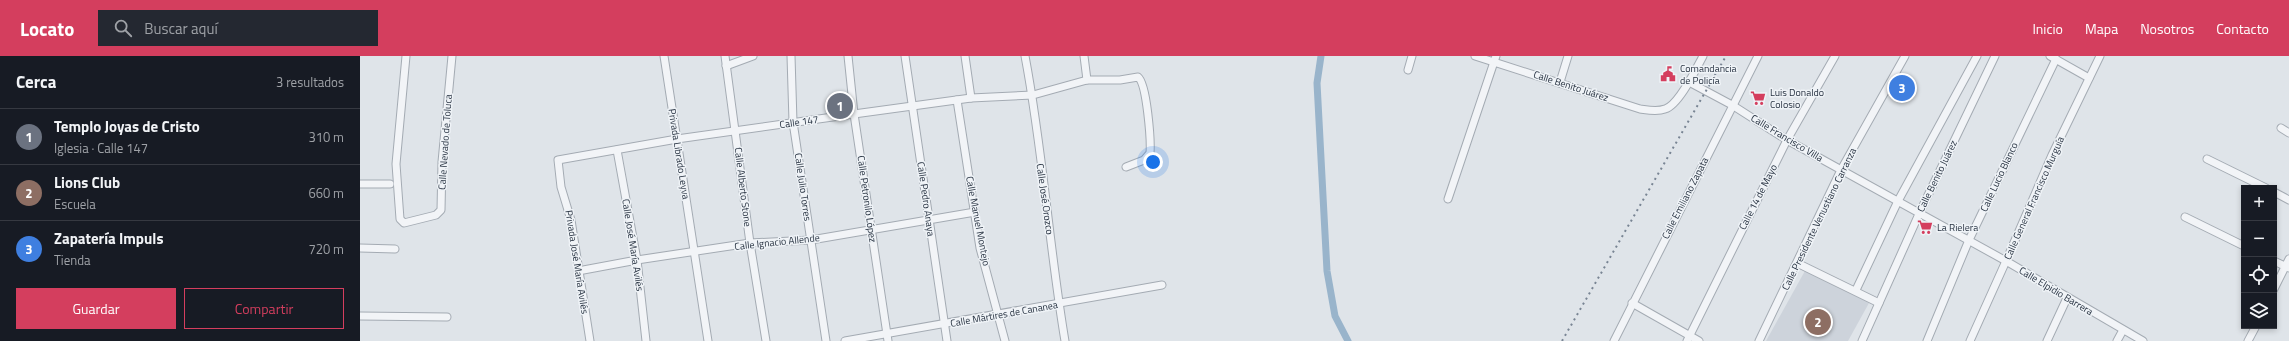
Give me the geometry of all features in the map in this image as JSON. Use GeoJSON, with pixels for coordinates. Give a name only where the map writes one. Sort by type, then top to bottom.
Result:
{"type":"FeatureCollection","features":[{"type":"Feature","properties":{"kind":"street","name":"Calle Nevado de Toluca"},"geometry":{"type":"LineString","coordinates":[[406,56],[396,164],[400,219],[404,223],[436,215],[441,210],[442,162],[452,56]]}},
{"type":"Feature","properties":{"kind":"street","name":"Privada Librado Leyva"},"geometry":{"type":"LineString","coordinates":[[664,56],[708,341]]}},
{"type":"Feature","properties":{"kind":"street","name":"Calle Alberto Stone"},"geometry":{"type":"LineString","coordinates":[[725,56],[750,243],[766,341]]}},
{"type":"Feature","properties":{"kind":"street"},"geometry":{"type":"LineString","coordinates":[[726,66],[753,56]]}},
{"type":"Feature","properties":{"kind":"street","name":"Calle Julio Torres"},"geometry":{"type":"LineString","coordinates":[[791,56],[793,122],[826,341]]}},
{"type":"Feature","properties":{"kind":"street","name":"Calle Petronilo López"},"geometry":{"type":"LineString","coordinates":[[848,56],[854,114],[887,338]]}},
{"type":"Feature","properties":{"kind":"street","name":"Calle Pedro Anaya"},"geometry":{"type":"LineString","coordinates":[[905,56],[947,341]]}},
{"type":"Feature","properties":{"kind":"street"},"geometry":{"type":"LineString","coordinates":[[965,56],[971,98]]}},
{"type":"Feature","properties":{"kind":"street","name":"Calle José Orozco"},"geometry":{"type":"LineString","coordinates":[[1025,56],[1032,96],[1065,341]]}},
{"type":"Feature","properties":{"kind":"street"},"geometry":{"type":"LineString","coordinates":[[1084,56],[1087,80]]}},
{"type":"Feature","properties":{"kind":"street"},"geometry":{"type":"LineString","coordinates":[[1408,70],[1412,56]]}},
{"type":"Feature","properties":{"kind":"street","name":"Calle Benito Juárez"},"geometry":{"type":"LineString","coordinates":[[1475,56],[1495,59],[1640,109],[1667,109],[1689,82]]}},
{"type":"Feature","properties":{"kind":"street"},"geometry":{"type":"LineString","coordinates":[[1560,82],[1568,56]]}},
{"type":"Feature","properties":{"kind":"street","name":"Calle Emiliano Zapata"},"geometry":{"type":"LineString","coordinates":[[1614,341],[1758,56]]}},
{"type":"Feature","properties":{"kind":"street","name":"Calle 14 de Mayo"},"geometry":{"type":"LineString","coordinates":[[1688,338],[1787,140],[1835,56]]}},
{"type":"Feature","properties":{"kind":"street","name":"Calle Presidente Venustiano Carranza"},"geometry":{"type":"LineString","coordinates":[[1759,341],[1841,170],[1905,56]]}},
{"type":"Feature","properties":{"kind":"street"},"geometry":{"type":"LineString","coordinates":[[1856,290],[1898,201],[1977,56]]}},
{"type":"Feature","properties":{"kind":"street","name":"Calle Benito Juárez"},"geometry":{"type":"LineString","coordinates":[[1862,341],[1919,214],[1995,56]]}},
{"type":"Feature","properties":{"kind":"street","name":"Calle General Francisco Murguía"},"geometry":{"type":"LineString","coordinates":[[1970,341],[2052,155],[2100,56]]}},
{"type":"Feature","properties":{"kind":"street"},"geometry":{"type":"LineString","coordinates":[[1689,82],[1700,57]]}},
{"type":"Feature","properties":{"kind":"street"},"geometry":{"type":"LineString","coordinates":[[2053,57],[2089,78]]}},
{"type":"Feature","properties":{"kind":"street","name":"Calle Lucio Blanco"},"geometry":{"type":"LineString","coordinates":[[1927,341],[1969,240],[2053,57]]}},
{"type":"Feature","properties":{"kind":"street"},"geometry":{"type":"LineString","coordinates":[[1448,199],[1495,59]]}},
{"type":"Feature","properties":{"kind":"street","name":"Calle 147"},"geometry":{"type":"LineString","coordinates":[[558,160],[677,139],[793,122],[971,98],[1032,96],[1087,80],[1120,80],[1138,77],[1142,82],[1150,153],[1144,160],[1126,167]]}},
{"type":"Feature","properties":{"kind":"street","name":"Calle Francisco Villa"},"geometry":{"type":"LineString","coordinates":[[1689,82],[1732,106],[1787,140],[1906,206]]}},
{"type":"Feature","properties":{"kind":"street","name":"Calle Manuel Montejo"},"geometry":{"type":"LineString","coordinates":[[957,100],[980,248],[1005,341]]}},
{"type":"Feature","properties":{"kind":"street"},"geometry":{"type":"LineString","coordinates":[[2281,128],[2289,133]]}},
{"type":"Feature","properties":{"kind":"street","name":"Calle José María Avilés"},"geometry":{"type":"LineString","coordinates":[[617,150],[637,260],[646,341]]}},
{"type":"Feature","properties":{"kind":"street"},"geometry":{"type":"LineString","coordinates":[[2207,159],[2260,185]]}},
{"type":"Feature","properties":{"kind":"street","name":"Privada José María Avilés"},"geometry":{"type":"LineString","coordinates":[[558,160],[561,187],[572,220],[578,271],[590,341]]}},
{"type":"Feature","properties":{"kind":"street"},"geometry":{"type":"LineString","coordinates":[[360,184],[390,184]]}},
{"type":"Feature","properties":{"kind":"street"},"geometry":{"type":"LineString","coordinates":[[2277,194],[2289,200]]}},
{"type":"Feature","properties":{"kind":"street","name":"Calle Elpidio Barrera"},"geometry":{"type":"LineString","coordinates":[[1906,206],[1969,240],[2143,341]]}},
{"type":"Feature","properties":{"kind":"street","name":"Calle Ignacio Allende"},"geometry":{"type":"LineString","coordinates":[[578,271],[637,260],[750,243],[811,240],[975,212]]}},
{"type":"Feature","properties":{"kind":"street"},"geometry":{"type":"LineString","coordinates":[[2185,217],[2241,245]]}},
{"type":"Feature","properties":{"kind":"street"},"geometry":{"type":"LineString","coordinates":[[360,248],[395,249]]}},
{"type":"Feature","properties":{"kind":"street"},"geometry":{"type":"LineString","coordinates":[[2277,284],[2287,267],[2289,259]]}},
{"type":"Feature","properties":{"kind":"street"},"geometry":{"type":"LineString","coordinates":[[1797,262],[1856,290],[1879,303]]}},
{"type":"Feature","properties":{"kind":"street"},"geometry":{"type":"LineString","coordinates":[[2277,262],[2287,267]]}},
{"type":"Feature","properties":{"kind":"street","name":"Calle Mártires de Cananea"},"geometry":{"type":"LineString","coordinates":[[845,341],[887,338],[944,324],[1162,285]]}},
{"type":"Feature","properties":{"kind":"street"},"geometry":{"type":"LineString","coordinates":[[2047,341],[2067,298]]}},
{"type":"Feature","properties":{"kind":"street"},"geometry":{"type":"LineString","coordinates":[[1632,303],[1688,338],[1699,341]]}},
{"type":"Feature","properties":{"kind":"street"},"geometry":{"type":"LineString","coordinates":[[360,316],[447,318]]}},
{"type":"Feature","properties":{"kind":"street"},"geometry":{"type":"LineString","coordinates":[[2248,341],[2254,329]]}},
{"type":"Feature","properties":{"kind":"street"},"geometry":{"type":"LineString","coordinates":[[2117,341],[2123,330]]}},
{"type":"Feature","properties":{"kind":"shaded area"},"geometry":{"type":"Polygon","coordinates":[[[1806,269],[1869,303],[1848,341],[1766,341],[1806,269]]]}},
{"type":"Feature","properties":{"kind":"waterway"},"geometry":{"type":"LineString","coordinates":[[1321,56],[1317,83],[1327,271],[1335,316],[1348,341]]}},
{"type":"Feature","properties":{"kind":"railway"},"geometry":{"type":"LineString","coordinates":[[1562,341],[1726,56]]}},
{"type":"Feature","properties":{"kind":"place","name":"Comandancia de Policía"},"geometry":{"type":"Point","coordinates":[1668,74]}},
{"type":"Feature","properties":{"kind":"place","name":"Zapatería Impuls"},"geometry":{"type":"Point","coordinates":[1902,88]}},
{"type":"Feature","properties":{"kind":"place","name":"Luis Donaldo Colosio"},"geometry":{"type":"Point","coordinates":[1758,98]}},
{"type":"Feature","properties":{"kind":"place","name":"Templo Joyas de Cristo"},"geometry":{"type":"Point","coordinates":[840,106]}},
{"type":"Feature","properties":{"kind":"place","name":"La Rielera"},"geometry":{"type":"Point","coordinates":[1925,227]}},
{"type":"Feature","properties":{"kind":"place","name":"Lions Club"},"geometry":{"type":"Point","coordinates":[1818,322]}}]}
